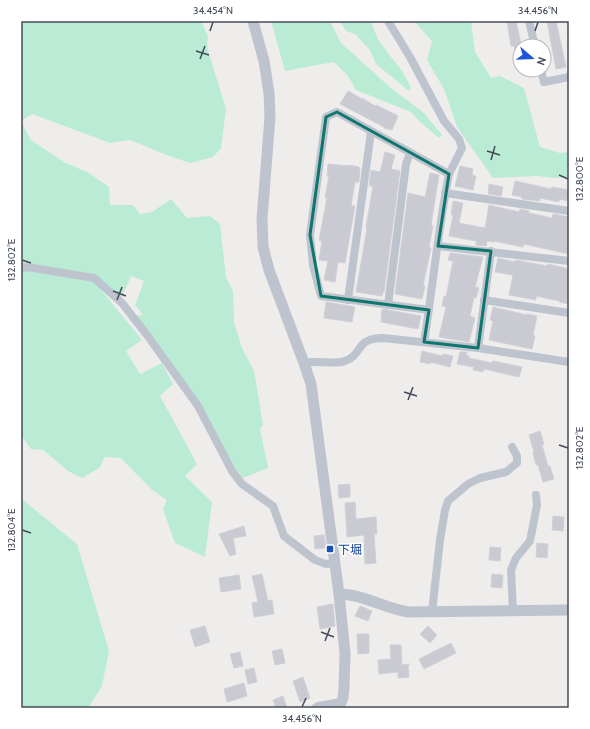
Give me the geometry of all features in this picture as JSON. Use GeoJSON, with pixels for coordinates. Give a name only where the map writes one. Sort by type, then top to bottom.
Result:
{"type":"FeatureCollection","features":[{"type":"Feature","properties":{"kind":"street"},"geometry":{"type":"LineString","coordinates":[[253,21],[264,61],[269,93],[270,117],[262,219],[263,247],[269,270],[311,384],[339,594],[345,660],[345,674],[340,705],[318,706],[315,708]]}},
{"type":"Feature","properties":{"kind":"street"},"geometry":{"type":"LineString","coordinates":[[388,21],[410,57],[444,121],[459,139],[462,148],[449,174],[445,193],[424,342]]}},
{"type":"Feature","properties":{"kind":"street"},"geometry":{"type":"LineString","coordinates":[[529,21],[533,38]]}},
{"type":"Feature","properties":{"kind":"street"},"geometry":{"type":"LineString","coordinates":[[543,78],[544,82],[569,76]]}},
{"type":"Feature","properties":{"kind":"street"},"geometry":{"type":"LineString","coordinates":[[429,310],[321,296],[313,265],[310,235],[326,117],[337,112],[449,174]]}},
{"type":"Feature","properties":{"kind":"street"},"geometry":{"type":"LineString","coordinates":[[348,300],[371,132]]}},
{"type":"Feature","properties":{"kind":"street"},"geometry":{"type":"LineString","coordinates":[[388,305],[406,164],[410,153]]}},
{"type":"Feature","properties":{"kind":"street"},"geometry":{"type":"LineString","coordinates":[[445,193],[569,211]]}},
{"type":"Feature","properties":{"kind":"street"},"geometry":{"type":"LineString","coordinates":[[438,246],[569,261]]}},
{"type":"Feature","properties":{"kind":"street"},"geometry":{"type":"LineString","coordinates":[[478,348],[491,251]]}},
{"type":"Feature","properties":{"kind":"street"},"geometry":{"type":"LineString","coordinates":[[21,268],[28,267],[94,278],[122,303],[198,406],[232,471],[242,484],[273,506],[284,536],[315,560],[326,564],[335,563]]}},
{"type":"Feature","properties":{"kind":"street"},"geometry":{"type":"LineString","coordinates":[[484,300],[569,313]]}},
{"type":"Feature","properties":{"kind":"street"},"geometry":{"type":"LineString","coordinates":[[304,363],[310,361],[344,362],[353,356],[362,344],[373,338],[478,348],[569,362]]}},
{"type":"Feature","properties":{"kind":"street"},"geometry":{"type":"LineString","coordinates":[[432,612],[440,540],[445,510],[448,502],[468,484],[480,478],[506,472],[517,463],[517,456],[512,447]]}},
{"type":"Feature","properties":{"kind":"street"},"geometry":{"type":"LineString","coordinates":[[513,611],[511,570],[516,558],[530,541],[537,505],[536,495]]}},
{"type":"Feature","properties":{"kind":"street"},"geometry":{"type":"LineString","coordinates":[[339,594],[348,594],[395,610],[408,612],[569,610]]}},
{"type":"Feature","properties":{"kind":"highlighted area"},"geometry":{"type":"Polygon","coordinates":[[[337,112],[449,174],[438,246],[491,251],[478,348],[424,342],[429,310],[321,296],[310,235],[326,117],[337,112]]]}},
{"type":"Feature","properties":{"kind":"green space"},"geometry":{"type":"Polygon","coordinates":[[[21,21],[201,21],[208,36],[207,47],[226,109],[221,148],[213,157],[190,163],[130,140],[110,143],[32,114],[21,121],[21,21]]]}},
{"type":"Feature","properties":{"kind":"green space"},"geometry":{"type":"Polygon","coordinates":[[[271,21],[330,21],[341,43],[391,88],[424,113],[442,135],[439,138],[411,112],[356,90],[348,76],[334,62],[285,71],[271,21]]]}},
{"type":"Feature","properties":{"kind":"green space"},"geometry":{"type":"Polygon","coordinates":[[[340,21],[371,21],[378,40],[402,71],[411,87],[409,91],[376,64],[370,50],[355,34],[346,31],[340,21]]]}},
{"type":"Feature","properties":{"kind":"green space"},"geometry":{"type":"Polygon","coordinates":[[[414,21],[471,21],[475,52],[491,78],[500,76],[524,88],[540,147],[560,153],[569,152],[569,177],[553,178],[537,176],[493,178],[457,127],[444,89],[427,60],[432,41],[414,21]]]}},
{"type":"Feature","properties":{"kind":"green space"},"geometry":{"type":"Polygon","coordinates":[[[21,122],[31,140],[64,162],[89,173],[109,187],[110,205],[133,205],[140,214],[152,212],[171,199],[187,218],[210,216],[220,224],[226,277],[233,291],[234,322],[242,348],[254,371],[263,424],[260,429],[268,468],[243,478],[232,465],[137,316],[143,315],[135,305],[144,281],[131,276],[121,299],[96,275],[21,264],[21,122]]]}},
{"type":"Feature","properties":{"kind":"green space"},"geometry":{"type":"Polygon","coordinates":[[[28,270],[93,280],[142,340],[126,351],[140,374],[162,363],[173,384],[160,396],[197,464],[185,476],[212,502],[205,557],[175,543],[163,509],[167,500],[151,489],[121,458],[105,457],[99,468],[82,478],[68,471],[43,450],[31,449],[21,435],[21,271],[28,270]]]}},
{"type":"Feature","properties":{"kind":"green space"},"geometry":{"type":"Polygon","coordinates":[[[21,497],[77,544],[109,651],[102,686],[88,708],[21,708],[21,497]]]}},
{"type":"Feature","properties":{"kind":"building"},"geometry":{"type":"Polygon","coordinates":[[[507,21],[516,21],[520,38],[512,38],[511,46],[507,21]]]}},
{"type":"Feature","properties":{"kind":"building"},"geometry":{"type":"Polygon","coordinates":[[[547,21],[556,21],[566,67],[556,69],[552,48],[552,38],[550,38],[547,21]]]}},
{"type":"Feature","properties":{"kind":"building"},"geometry":{"type":"Polygon","coordinates":[[[348,91],[375,106],[376,105],[398,116],[392,130],[384,128],[340,104],[348,91]]]}},
{"type":"Feature","properties":{"kind":"building"},"geometry":{"type":"Polygon","coordinates":[[[385,152],[395,155],[391,169],[400,171],[384,292],[382,296],[356,292],[373,186],[369,186],[371,170],[380,172],[385,152]]]}},
{"type":"Feature","properties":{"kind":"building"},"geometry":{"type":"Polygon","coordinates":[[[328,164],[349,165],[359,167],[360,169],[359,182],[355,182],[351,206],[355,206],[345,263],[338,262],[335,282],[324,280],[328,261],[319,260],[322,241],[319,240],[327,198],[325,198],[329,176],[327,176],[328,164]]]}},
{"type":"Feature","properties":{"kind":"building"},"geometry":{"type":"Polygon","coordinates":[[[460,166],[473,169],[472,175],[476,176],[473,190],[455,186],[460,166]]]}},
{"type":"Feature","properties":{"kind":"building"},"geometry":{"type":"Polygon","coordinates":[[[430,173],[439,175],[431,225],[433,226],[429,247],[431,248],[423,286],[425,286],[422,299],[395,294],[408,193],[425,197],[430,173]]]}},
{"type":"Feature","properties":{"kind":"building"},"geometry":{"type":"Polygon","coordinates":[[[515,181],[551,189],[552,187],[569,190],[569,201],[559,199],[559,202],[540,198],[540,201],[522,199],[522,197],[512,195],[515,181]]]}},
{"type":"Feature","properties":{"kind":"building"},"geometry":{"type":"Polygon","coordinates":[[[489,184],[503,187],[501,196],[488,194],[489,184]]]}},
{"type":"Feature","properties":{"kind":"building"},"geometry":{"type":"Polygon","coordinates":[[[453,201],[463,203],[459,223],[485,228],[489,205],[519,212],[520,209],[529,211],[529,213],[552,218],[553,214],[569,217],[569,254],[524,244],[523,247],[494,241],[487,241],[486,246],[476,245],[476,241],[449,236],[453,215],[451,215],[453,201]]]}},
{"type":"Feature","properties":{"kind":"building"},"geometry":{"type":"Polygon","coordinates":[[[450,253],[483,257],[475,287],[479,288],[476,298],[474,297],[470,316],[475,318],[469,342],[439,337],[446,307],[442,306],[444,296],[446,297],[453,261],[448,260],[450,253]]]}},
{"type":"Feature","properties":{"kind":"building"},"geometry":{"type":"Polygon","coordinates":[[[498,258],[515,262],[516,260],[547,266],[548,264],[569,269],[569,304],[536,296],[536,300],[509,295],[513,275],[495,272],[498,258]]]}},
{"type":"Feature","properties":{"kind":"building"},"geometry":{"type":"Polygon","coordinates":[[[326,302],[355,307],[352,322],[324,318],[326,302]]]}},
{"type":"Feature","properties":{"kind":"building"},"geometry":{"type":"Polygon","coordinates":[[[493,307],[537,316],[532,349],[489,340],[493,321],[490,320],[493,307]]]}},
{"type":"Feature","properties":{"kind":"building"},"geometry":{"type":"Polygon","coordinates":[[[382,309],[421,316],[418,329],[381,322],[382,309]]]}},
{"type":"Feature","properties":{"kind":"building"},"geometry":{"type":"Polygon","coordinates":[[[422,351],[442,356],[443,354],[453,356],[450,367],[431,362],[430,364],[420,362],[422,351]]]}},
{"type":"Feature","properties":{"kind":"building"},"geometry":{"type":"Polygon","coordinates":[[[460,352],[467,352],[466,355],[469,356],[469,358],[522,367],[519,377],[484,369],[483,372],[473,370],[474,367],[457,364],[460,352]]]}},
{"type":"Feature","properties":{"kind":"building"},"geometry":{"type":"Polygon","coordinates":[[[540,431],[548,466],[550,466],[554,479],[543,482],[538,465],[536,465],[529,435],[540,431]]]}},
{"type":"Feature","properties":{"kind":"building"},"geometry":{"type":"Polygon","coordinates":[[[350,484],[350,497],[339,498],[338,485],[350,484]]]}},
{"type":"Feature","properties":{"kind":"building"},"geometry":{"type":"Polygon","coordinates":[[[355,502],[356,519],[376,517],[377,534],[374,534],[376,563],[365,564],[364,535],[347,537],[345,503],[355,502]]]}},
{"type":"Feature","properties":{"kind":"building"},"geometry":{"type":"Polygon","coordinates":[[[553,516],[564,517],[563,531],[552,530],[553,516]]]}},
{"type":"Feature","properties":{"kind":"building"},"geometry":{"type":"Polygon","coordinates":[[[244,526],[246,536],[233,538],[236,554],[230,556],[219,534],[244,526]]]}},
{"type":"Feature","properties":{"kind":"building"},"geometry":{"type":"Polygon","coordinates":[[[324,535],[326,548],[315,549],[314,536],[324,535]]]}},
{"type":"Feature","properties":{"kind":"building"},"geometry":{"type":"Polygon","coordinates":[[[537,543],[548,544],[547,558],[536,557],[537,543]]]}},
{"type":"Feature","properties":{"kind":"building"},"geometry":{"type":"Polygon","coordinates":[[[490,547],[501,548],[500,561],[489,560],[490,547]]]}},
{"type":"Feature","properties":{"kind":"building"},"geometry":{"type":"Polygon","coordinates":[[[262,574],[268,601],[272,600],[274,614],[254,617],[252,603],[258,602],[252,576],[262,574]]]}},
{"type":"Feature","properties":{"kind":"building"},"geometry":{"type":"Polygon","coordinates":[[[492,574],[503,575],[502,588],[491,587],[492,574]]]}},
{"type":"Feature","properties":{"kind":"building"},"geometry":{"type":"Polygon","coordinates":[[[239,575],[241,589],[221,592],[219,578],[239,575]]]}},
{"type":"Feature","properties":{"kind":"building"},"geometry":{"type":"Polygon","coordinates":[[[333,604],[335,626],[320,629],[317,607],[333,604]]]}},
{"type":"Feature","properties":{"kind":"building"},"geometry":{"type":"Polygon","coordinates":[[[360,606],[372,611],[368,621],[355,616],[360,606]]]}},
{"type":"Feature","properties":{"kind":"building"},"geometry":{"type":"Polygon","coordinates":[[[205,626],[210,642],[195,647],[190,630],[205,626]]]}},
{"type":"Feature","properties":{"kind":"building"},"geometry":{"type":"Polygon","coordinates":[[[428,626],[437,635],[430,643],[420,634],[428,626]]]}},
{"type":"Feature","properties":{"kind":"building"},"geometry":{"type":"Polygon","coordinates":[[[357,634],[369,634],[369,653],[358,654],[357,634]]]}},
{"type":"Feature","properties":{"kind":"building"},"geometry":{"type":"Polygon","coordinates":[[[451,643],[456,653],[424,669],[419,659],[451,643]]]}},
{"type":"Feature","properties":{"kind":"building"},"geometry":{"type":"Polygon","coordinates":[[[390,645],[401,645],[402,665],[410,664],[408,665],[409,677],[398,678],[398,672],[379,674],[378,660],[391,659],[390,645]]]}},
{"type":"Feature","properties":{"kind":"building"},"geometry":{"type":"Polygon","coordinates":[[[282,649],[285,663],[275,665],[272,651],[282,649]]]}},
{"type":"Feature","properties":{"kind":"building"},"geometry":{"type":"Polygon","coordinates":[[[240,652],[243,666],[234,668],[230,654],[240,652]]]}},
{"type":"Feature","properties":{"kind":"building"},"geometry":{"type":"Polygon","coordinates":[[[254,668],[257,682],[248,684],[245,670],[254,668]]]}},
{"type":"Feature","properties":{"kind":"building"},"geometry":{"type":"Polygon","coordinates":[[[303,677],[310,698],[300,702],[293,681],[303,677]]]}},
{"type":"Feature","properties":{"kind":"building"},"geometry":{"type":"Polygon","coordinates":[[[244,683],[247,696],[227,702],[224,689],[244,683]]]}},
{"type":"Feature","properties":{"kind":"building"},"geometry":{"type":"Polygon","coordinates":[[[283,696],[287,708],[276,708],[273,700],[283,696]]]}},
{"type":"Feature","properties":{"kind":"place","name":"下堀"},"geometry":{"type":"Point","coordinates":[330,549]}}]}
